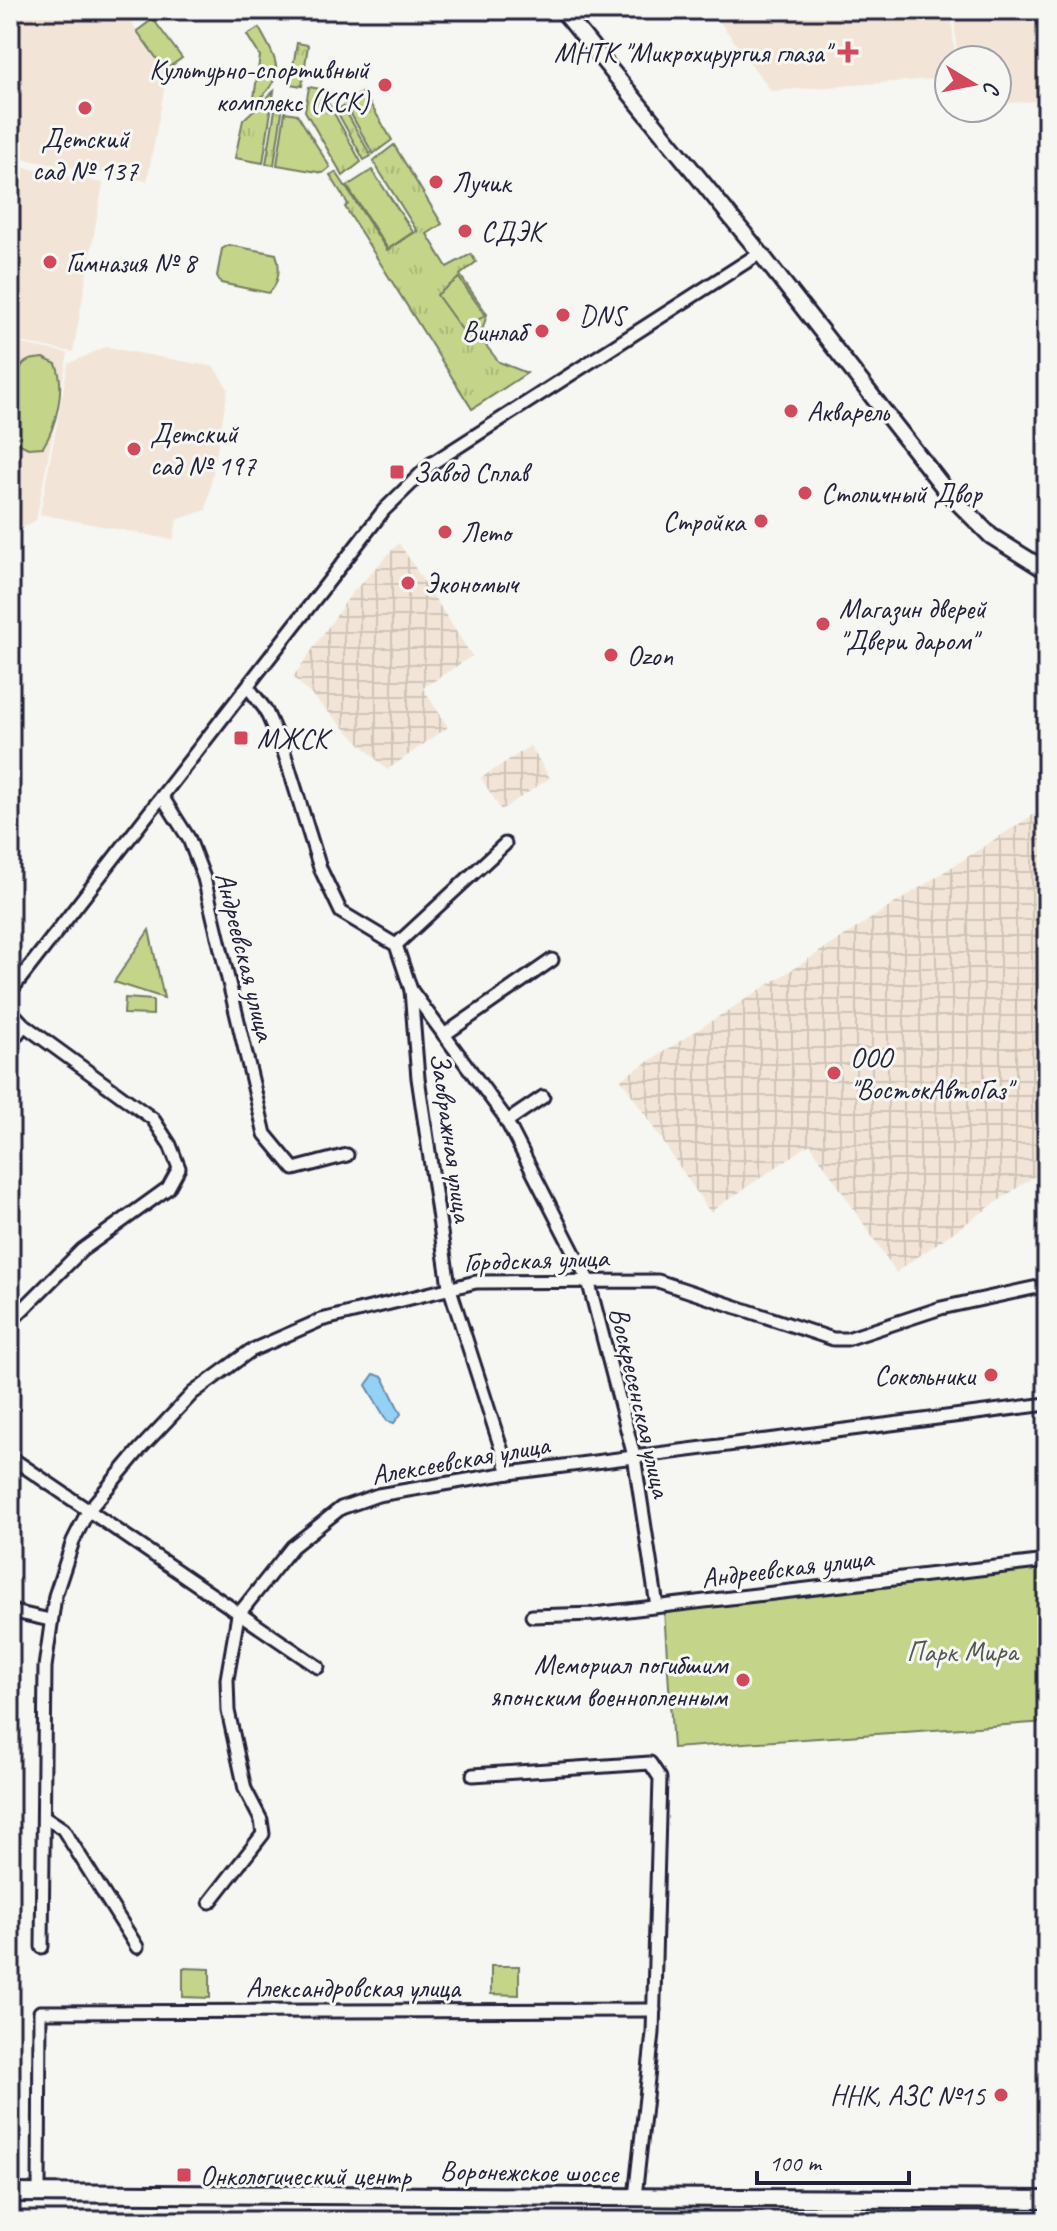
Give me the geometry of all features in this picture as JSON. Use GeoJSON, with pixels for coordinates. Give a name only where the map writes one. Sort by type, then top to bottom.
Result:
{"type":"FeatureCollection","features":[{"type":"Feature","properties":{"kind":"main road","name":"Воронежское шоссе"},"geometry":{"type":"LineString","coordinates":[[10,2193],[1047,2200]]}},
{"type":"Feature","properties":{"kind":"street"},"geometry":{"type":"LineString","coordinates":[[562,10],[760,253],[948,493],[991,536],[1047,571]]}},
{"type":"Feature","properties":{"kind":"street"},"geometry":{"type":"LineString","coordinates":[[10,992],[163,798],[366,531],[431,464],[760,253]]}},
{"type":"Feature","properties":{"kind":"street"},"geometry":{"type":"LineString","coordinates":[[248,687],[265,709],[284,752],[320,868],[341,912],[396,945],[411,990]]}},
{"type":"Feature","properties":{"kind":"street","name":"Андреевская улица"},"geometry":{"type":"LineString","coordinates":[[163,798],[189,839],[204,878],[265,1134],[294,1169],[347,1155]]}},
{"type":"Feature","properties":{"kind":"street"},"geometry":{"type":"LineString","coordinates":[[396,945],[505,844]]}},
{"type":"Feature","properties":{"kind":"street"},"geometry":{"type":"LineString","coordinates":[[444,1035],[552,960]]}},
{"type":"Feature","properties":{"kind":"street","name":"Воскресенская улица"},"geometry":{"type":"LineString","coordinates":[[411,990],[508,1126],[588,1280],[634,1456],[657,1606]]}},
{"type":"Feature","properties":{"kind":"street","name":"Заовражная улица"},"geometry":{"type":"LineString","coordinates":[[411,990],[418,1078],[449,1286],[509,1473]]}},
{"type":"Feature","properties":{"kind":"street"},"geometry":{"type":"LineString","coordinates":[[10,1010],[24,1025],[153,1119],[170,1145],[179,1168],[172,1184],[82,1250],[10,1322]]}},
{"type":"Feature","properties":{"kind":"street"},"geometry":{"type":"LineString","coordinates":[[10,1044],[24,1025]]}},
{"type":"Feature","properties":{"kind":"street"},"geometry":{"type":"LineString","coordinates":[[508,1126],[543,1097]]}},
{"type":"Feature","properties":{"kind":"street","name":"Городская улица"},"geometry":{"type":"LineString","coordinates":[[42,1947],[44,1713],[50,1620],[73,1541],[88,1511],[140,1449],[193,1393],[250,1351],[335,1315],[449,1286],[588,1280],[658,1281],[833,1339],[847,1339],[941,1308],[1047,1285]]}},
{"type":"Feature","properties":{"kind":"street","name":"Алексеевская улица"},"geometry":{"type":"LineString","coordinates":[[210,1902],[263,1834],[261,1820],[245,1789],[228,1711],[227,1679],[238,1615],[292,1547],[341,1508],[378,1495],[509,1473],[1047,1404]]}},
{"type":"Feature","properties":{"kind":"street"},"geometry":{"type":"LineString","coordinates":[[10,1457],[318,1667]]}},
{"type":"Feature","properties":{"kind":"street","name":"Андреевская улица"},"geometry":{"type":"LineString","coordinates":[[532,1616],[657,1606],[1047,1561]]}},
{"type":"Feature","properties":{"kind":"street"},"geometry":{"type":"LineString","coordinates":[[10,1611],[50,1620]]}},
{"type":"Feature","properties":{"kind":"street"},"geometry":{"type":"LineString","coordinates":[[473,1775],[650,1763],[657,1769],[660,1778],[654,2010],[635,2197]]}},
{"type":"Feature","properties":{"kind":"street"},"geometry":{"type":"LineString","coordinates":[[45,1817],[63,1829],[137,1947]]}},
{"type":"Feature","properties":{"kind":"street","name":"Александровская улица"},"geometry":{"type":"LineString","coordinates":[[39,2193],[44,2009],[654,2010]]}},
{"type":"Feature","properties":{"kind":"shaded area","name":"Детский сад № 137"},"geometry":{"type":"Polygon","coordinates":[[[10,10],[123,10],[167,75],[147,181],[22,159],[10,141],[10,10]]]}},
{"type":"Feature","properties":{"kind":"shaded area","name":"МНТК \"Микрохирургия глаза\""},"geometry":{"type":"Polygon","coordinates":[[[716,10],[951,10],[954,44],[933,44],[933,79],[771,91],[717,18],[716,10]]]}},
{"type":"Feature","properties":{"kind":"shaded area"},"geometry":{"type":"Polygon","coordinates":[[[954,10],[1047,10],[1047,100],[1013,103],[1013,44],[956,44],[954,10]]]}},
{"type":"Feature","properties":{"kind":"shaded area","name":"Гимназия № 8"},"geometry":{"type":"Polygon","coordinates":[[[10,165],[103,183],[73,352],[10,340],[10,165]]]}},
{"type":"Feature","properties":{"kind":"shaded area"},"geometry":{"type":"Polygon","coordinates":[[[10,342],[68,353],[36,520],[10,536],[10,342]]]}},
{"type":"Feature","properties":{"kind":"shaded area","name":"Детский сад № 197"},"geometry":{"type":"Polygon","coordinates":[[[105,347],[214,367],[228,389],[206,510],[177,520],[173,540],[40,514],[68,364],[105,347]]]}},
{"type":"Feature","properties":{"kind":"shaded area"},"geometry":{"type":"Polygon","coordinates":[[[399,543],[472,656],[423,688],[448,727],[387,770],[293,677],[352,593],[399,543]]]}},
{"type":"Feature","properties":{"kind":"shaded area"},"geometry":{"type":"Polygon","coordinates":[[[530,746],[550,778],[501,810],[481,778],[530,746]]]}},
{"type":"Feature","properties":{"kind":"shaded area"},"geometry":{"type":"Polygon","coordinates":[[[1047,806],[1047,895],[1037,988],[1043,1170],[896,1272],[810,1144],[710,1212],[621,1079],[1047,806]]]}},
{"type":"Feature","properties":{"kind":"green space"},"geometry":{"type":"Polygon","coordinates":[[[153,19],[182,58],[165,70],[137,31],[153,19]]]}},
{"type":"Feature","properties":{"kind":"green space"},"geometry":{"type":"Polygon","coordinates":[[[259,28],[275,60],[276,69],[271,85],[253,105],[260,56],[247,35],[259,28]]]}},
{"type":"Feature","properties":{"kind":"green space"},"geometry":{"type":"Polygon","coordinates":[[[297,43],[308,45],[302,86],[290,84],[297,43]]]}},
{"type":"Feature","properties":{"kind":"green space"},"geometry":{"type":"Polygon","coordinates":[[[309,87],[326,90],[325,97],[361,162],[343,176],[305,111],[309,87]]]}},
{"type":"Feature","properties":{"kind":"green space"},"geometry":{"type":"Polygon","coordinates":[[[274,91],[263,163],[235,158],[243,120],[274,91]]]}},
{"type":"Feature","properties":{"kind":"green space"},"geometry":{"type":"Polygon","coordinates":[[[363,92],[392,140],[373,154],[345,103],[363,92]]]}},
{"type":"Feature","properties":{"kind":"green space"},"geometry":{"type":"Polygon","coordinates":[[[276,104],[283,105],[274,165],[266,164],[276,104]]]}},
{"type":"Feature","properties":{"kind":"green space"},"geometry":{"type":"Polygon","coordinates":[[[343,106],[371,156],[364,160],[336,110],[343,106]]]}},
{"type":"Feature","properties":{"kind":"green space"},"geometry":{"type":"Polygon","coordinates":[[[285,112],[297,114],[330,167],[323,173],[277,165],[285,112]]]}},
{"type":"Feature","properties":{"kind":"green space"},"geometry":{"type":"Polygon","coordinates":[[[394,145],[442,224],[427,234],[447,267],[471,254],[476,262],[460,275],[487,314],[480,338],[499,362],[527,373],[472,409],[345,207],[348,204],[330,175],[336,172],[387,250],[417,231],[373,161],[394,145]]]}},
{"type":"Feature","properties":{"kind":"green space"},"geometry":{"type":"Polygon","coordinates":[[[372,170],[413,232],[388,249],[347,186],[372,170]]]}},
{"type":"Feature","properties":{"kind":"green space"},"geometry":{"type":"Polygon","coordinates":[[[229,245],[276,254],[278,275],[269,293],[221,283],[217,276],[222,249],[229,245]]]}},
{"type":"Feature","properties":{"kind":"green space"},"geometry":{"type":"Polygon","coordinates":[[[459,278],[485,315],[463,331],[437,295],[459,278]]]}},
{"type":"Feature","properties":{"kind":"green space"},"geometry":{"type":"Polygon","coordinates":[[[43,358],[56,364],[59,373],[58,407],[43,447],[28,448],[14,441],[13,394],[17,375],[24,363],[43,358]]]}},
{"type":"Feature","properties":{"kind":"green space"},"geometry":{"type":"Polygon","coordinates":[[[149,930],[164,998],[114,982],[149,930]]]}},
{"type":"Feature","properties":{"kind":"green space"},"geometry":{"type":"Polygon","coordinates":[[[125,998],[153,1000],[153,1015],[124,1014],[125,998]]]}},
{"type":"Feature","properties":{"kind":"green space","name":"Парк Мира"},"geometry":{"type":"Polygon","coordinates":[[[1047,1564],[1047,1722],[673,1748],[664,1610],[1047,1564]]]}},
{"type":"Feature","properties":{"kind":"green space"},"geometry":{"type":"Polygon","coordinates":[[[491,1966],[519,1966],[519,1995],[491,1994],[491,1966]]]}},
{"type":"Feature","properties":{"kind":"green space"},"geometry":{"type":"Polygon","coordinates":[[[183,1968],[210,1969],[210,1998],[183,1997],[183,1968]]]}},
{"type":"Feature","properties":{"kind":"water"},"geometry":{"type":"Polygon","coordinates":[[[374,1374],[383,1377],[401,1414],[394,1423],[387,1421],[366,1385],[374,1374]]]}},
{"type":"Feature","properties":{"kind":"place","name":"МНТК \"Микрохирургия глаза\""},"geometry":{"type":"Point","coordinates":[848,52]}},
{"type":"Feature","properties":{"kind":"place","name":"Культурно-спортивный комплекс (КСК)"},"geometry":{"type":"Point","coordinates":[385,85]}},
{"type":"Feature","properties":{"kind":"place","name":"Детский сад № 137"},"geometry":{"type":"Point","coordinates":[85,108]}},
{"type":"Feature","properties":{"kind":"place","name":"Лучик"},"geometry":{"type":"Point","coordinates":[436,182]}},
{"type":"Feature","properties":{"kind":"place","name":"СДЭК"},"geometry":{"type":"Point","coordinates":[465,231]}},
{"type":"Feature","properties":{"kind":"place","name":"Гимназия № 8"},"geometry":{"type":"Point","coordinates":[50,262]}},
{"type":"Feature","properties":{"kind":"place","name":"DNS"},"geometry":{"type":"Point","coordinates":[563,315]}},
{"type":"Feature","properties":{"kind":"place","name":"Винлаб"},"geometry":{"type":"Point","coordinates":[542,331]}},
{"type":"Feature","properties":{"kind":"place","name":"Акварель"},"geometry":{"type":"Point","coordinates":[791,411]}},
{"type":"Feature","properties":{"kind":"place","name":"Детский сад № 197"},"geometry":{"type":"Point","coordinates":[134,449]}},
{"type":"Feature","properties":{"kind":"place","name":"Завод Сплав"},"geometry":{"type":"Point","coordinates":[397,472]}},
{"type":"Feature","properties":{"kind":"place","name":"Столичный Двор"},"geometry":{"type":"Point","coordinates":[805,493]}},
{"type":"Feature","properties":{"kind":"place","name":"Стройка"},"geometry":{"type":"Point","coordinates":[761,521]}},
{"type":"Feature","properties":{"kind":"place","name":"Лето"},"geometry":{"type":"Point","coordinates":[445,532]}},
{"type":"Feature","properties":{"kind":"place","name":"Экономыч"},"geometry":{"type":"Point","coordinates":[408,583]}},
{"type":"Feature","properties":{"kind":"place","name":"Магазин дверей \"Двери даром\""},"geometry":{"type":"Point","coordinates":[823,624]}},
{"type":"Feature","properties":{"kind":"place","name":"Ozon"},"geometry":{"type":"Point","coordinates":[611,655]}},
{"type":"Feature","properties":{"kind":"place","name":"МЖСК"},"geometry":{"type":"Point","coordinates":[241,738]}},
{"type":"Feature","properties":{"kind":"place","name":"ООО \"ВостокАвтоГаз\""},"geometry":{"type":"Point","coordinates":[834,1073]}},
{"type":"Feature","properties":{"kind":"place","name":"Сокольники"},"geometry":{"type":"Point","coordinates":[991,1375]}},
{"type":"Feature","properties":{"kind":"place","name":"Мемориал погибшим японским военнопленным"},"geometry":{"type":"Point","coordinates":[743,1680]}},
{"type":"Feature","properties":{"kind":"place","name":"ННК, АЗС №15"},"geometry":{"type":"Point","coordinates":[1001,2095]}},
{"type":"Feature","properties":{"kind":"place","name":"Онкологический центр"},"geometry":{"type":"Point","coordinates":[184,2175]}}]}
